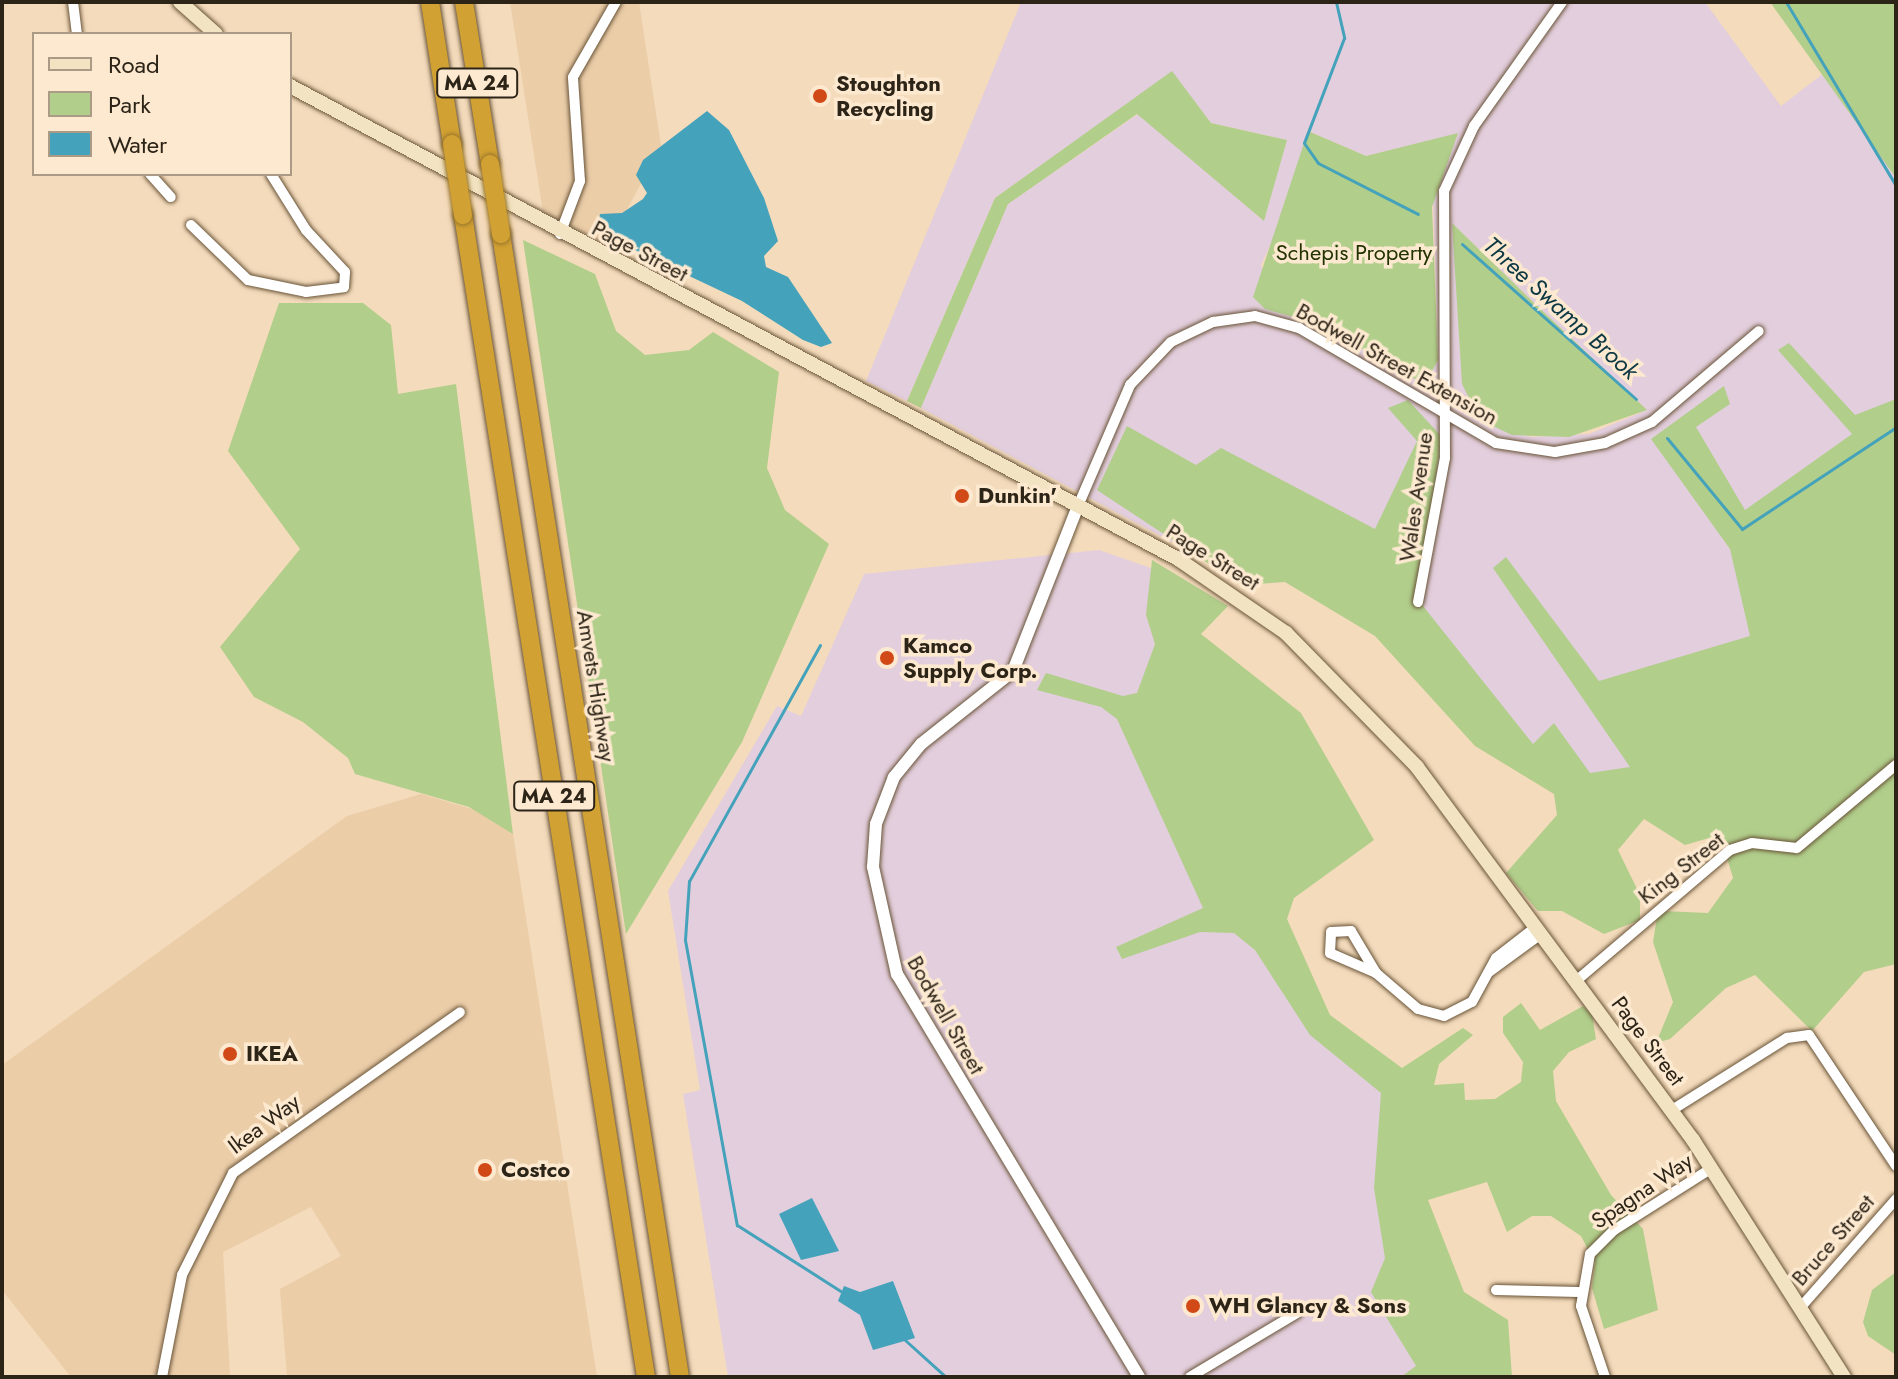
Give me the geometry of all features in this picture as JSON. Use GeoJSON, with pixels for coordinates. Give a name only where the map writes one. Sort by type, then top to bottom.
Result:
{"type":"FeatureCollection","features":[{"type":"Feature","properties":{"kind":"highway","name":"MA 24"},"geometry":{"type":"LineString","coordinates":[[430,2],[646,1377]]}},
{"type":"Feature","properties":{"kind":"highway","name":"Amvets Highway"},"geometry":{"type":"LineString","coordinates":[[464,2],[680,1377]]}},
{"type":"Feature","properties":{"kind":"main road"},"geometry":{"type":"LineString","coordinates":[[180,2],[214,32]]}},
{"type":"Feature","properties":{"kind":"main road","name":"Page Street"},"geometry":{"type":"LineString","coordinates":[[292,87],[560,234],[1212,579],[1324,666],[1400,745],[1672,1110],[1844,1377]]}},
{"type":"Feature","properties":{"kind":"street"},"geometry":{"type":"LineString","coordinates":[[73,2],[77,32]]}},
{"type":"Feature","properties":{"kind":"street"},"geometry":{"type":"LineString","coordinates":[[560,234],[580,181],[573,77],[616,2]]}},
{"type":"Feature","properties":{"kind":"street","name":"Wales Avenue"},"geometry":{"type":"LineString","coordinates":[[1418,602],[1440,500],[1447,415],[1440,226],[1446,183],[1474,126],[1562,2]]}},
{"type":"Feature","properties":{"kind":"street"},"geometry":{"type":"LineString","coordinates":[[152,176],[171,197]]}},
{"type":"Feature","properties":{"kind":"street"},"geometry":{"type":"LineString","coordinates":[[191,225],[236,274],[265,286],[332,291],[347,277],[272,176]]}},
{"type":"Feature","properties":{"kind":"street","name":"Bodwell Street Extension"},"geometry":{"type":"LineString","coordinates":[[1078,506],[1130,385],[1171,342],[1213,322],[1255,316],[1299,328],[1447,415],[1517,449],[1596,446],[1652,422],[1759,331]]}},
{"type":"Feature","properties":{"kind":"street","name":"Bodwell Street"},"geometry":{"type":"LineString","coordinates":[[1078,506],[1013,671],[921,744],[894,777],[876,824],[873,867],[897,974],[1139,1377]]}},
{"type":"Feature","properties":{"kind":"street","name":"King Street"},"geometry":{"type":"LineString","coordinates":[[1576,981],[1730,850],[1752,843],[1797,848],[1896,765]]}},
{"type":"Feature","properties":{"kind":"street"},"geometry":{"type":"LineString","coordinates":[[1376,973],[1347,929],[1331,932],[1328,949],[1346,961],[1376,973],[1418,1009],[1444,1016],[1472,1002],[1498,955],[1539,930]]}},
{"type":"Feature","properties":{"kind":"street"},"geometry":{"type":"LineString","coordinates":[[1346,961],[1357,959],[1361,947]]}},
{"type":"Feature","properties":{"kind":"street","name":"Ikea Way"},"geometry":{"type":"LineString","coordinates":[[162,1377],[182,1275],[233,1173],[460,1012]]}},
{"type":"Feature","properties":{"kind":"street"},"geometry":{"type":"LineString","coordinates":[[1672,1110],[1787,1038],[1809,1035],[1896,1166]]}},
{"type":"Feature","properties":{"kind":"street","name":"Spagna Way"},"geometry":{"type":"LineString","coordinates":[[1579,1292],[1601,1241],[1712,1168]]}},
{"type":"Feature","properties":{"kind":"street","name":"Bruce Street"},"geometry":{"type":"LineString","coordinates":[[1800,1308],[1896,1199]]}},
{"type":"Feature","properties":{"kind":"street"},"geometry":{"type":"LineString","coordinates":[[1496,1290],[1579,1292],[1605,1377]]}},
{"type":"Feature","properties":{"kind":"street"},"geometry":{"type":"LineString","coordinates":[[1190,1377],[1297,1313]]}},
{"type":"Feature","properties":{"kind":"shaded area"},"geometry":{"type":"Polygon","coordinates":[[[510,2],[639,2],[661,146],[608,245],[543,212],[510,2]]]}},
{"type":"Feature","properties":{"kind":"shaded area"},"geometry":{"type":"Polygon","coordinates":[[[1021,2],[1705,2],[1781,106],[1838,62],[1896,2],[1896,448],[1791,652],[1691,751],[1607,811],[1537,764],[1211,469],[1172,542],[921,408],[1008,204],[1138,114],[1264,221],[1286,140],[1211,123],[1172,72],[995,198],[907,401],[866,381],[1021,2]],[[1308,131],[1289,206],[1261,265],[1280,311],[1337,332],[1409,378],[1428,378],[1438,360],[1433,201],[1457,134],[1366,156],[1308,131]],[[1453,224],[1486,424],[1531,437],[1589,434],[1647,410],[1529,298],[1453,224]]]}},
{"type":"Feature","properties":{"kind":"shaded area"},"geometry":{"type":"Polygon","coordinates":[[[1099,550],[1168,574],[1175,687],[1326,1018],[1404,1070],[1453,1377],[728,1377],[683,1094],[700,1090],[668,891],[777,706],[801,716],[864,574],[1099,550]]]}},
{"type":"Feature","properties":{"kind":"shaded area"},"geometry":{"type":"Polygon","coordinates":[[[421,794],[482,812],[513,834],[597,1377],[287,1377],[280,1289],[341,1256],[311,1207],[223,1252],[230,1377],[71,1377],[2,1290],[2,1065],[347,816],[421,794]]]}},
{"type":"Feature","properties":{"kind":"green space"},"geometry":{"type":"Polygon","coordinates":[[[1770,2],[1896,2],[1896,178],[1770,2]]]}},
{"type":"Feature","properties":{"kind":"green space","name":"Schepis Property"},"geometry":{"type":"Polygon","coordinates":[[[1172,71],[1211,123],[1287,140],[1264,221],[1137,114],[1008,204],[921,408],[907,401],[995,198],[1172,71]]]}},
{"type":"Feature","properties":{"kind":"green space","name":"Schepis Property"},"geometry":{"type":"Polygon","coordinates":[[[1308,131],[1366,156],[1458,133],[1432,207],[1438,360],[1428,378],[1410,379],[1323,325],[1265,309],[1253,297],[1308,131]]]}},
{"type":"Feature","properties":{"kind":"green space","name":"Schepis Property"},"geometry":{"type":"Polygon","coordinates":[[[1452,223],[1647,410],[1569,437],[1512,435],[1480,420],[1462,384],[1452,223]]]}},
{"type":"Feature","properties":{"kind":"green space"},"geometry":{"type":"Polygon","coordinates":[[[523,240],[595,274],[616,331],[645,355],[689,350],[713,332],[779,372],[767,468],[785,510],[829,544],[742,742],[626,934],[523,240]]]}},
{"type":"Feature","properties":{"kind":"green space"},"geometry":{"type":"Polygon","coordinates":[[[279,303],[363,303],[391,325],[398,394],[456,384],[513,834],[469,807],[355,774],[348,758],[303,722],[254,697],[220,647],[300,549],[228,451],[279,303]]]}},
{"type":"Feature","properties":{"kind":"green space"},"geometry":{"type":"Polygon","coordinates":[[[1789,343],[1855,415],[1896,399],[1896,964],[1864,972],[1812,1031],[1755,975],[1726,988],[1670,1039],[1656,1043],[1673,1002],[1653,942],[1657,917],[1662,911],[1708,913],[1733,878],[1723,844],[1709,838],[1685,845],[1644,819],[1618,850],[1640,895],[1640,920],[1604,934],[1562,911],[1538,911],[1506,873],[1557,815],[1554,794],[1475,746],[1375,636],[1285,582],[1241,585],[1097,490],[1127,426],[1196,465],[1221,448],[1375,529],[1417,441],[1388,408],[1408,400],[1441,436],[1423,606],[1533,744],[1554,723],[1590,773],[1630,767],[1493,568],[1506,557],[1599,681],[1750,636],[1730,549],[1651,439],[1724,386],[1730,404],[1696,427],[1745,510],[1852,434],[1778,350],[1789,343]]]}},
{"type":"Feature","properties":{"kind":"green space"},"geometry":{"type":"Polygon","coordinates":[[[1152,560],[1228,606],[1201,634],[1301,713],[1374,840],[1294,898],[1287,919],[1330,1015],[1402,1068],[1463,1028],[1473,1035],[1439,1064],[1434,1085],[1464,1083],[1465,1100],[1495,1099],[1521,1082],[1523,1062],[1503,1033],[1503,1017],[1521,1003],[1540,1030],[1583,1006],[1592,1014],[1596,1039],[1569,1052],[1553,1071],[1556,1101],[1611,1195],[1643,1229],[1658,1310],[1604,1329],[1592,1288],[1595,1263],[1581,1236],[1551,1216],[1532,1216],[1507,1232],[1487,1182],[1428,1200],[1464,1292],[1508,1320],[1512,1377],[1401,1377],[1416,1366],[1371,1292],[1385,1258],[1374,1188],[1381,1093],[1310,1035],[1255,950],[1234,933],[1200,932],[1122,959],[1116,947],[1203,908],[1117,719],[1101,707],[1037,690],[1046,673],[1123,696],[1137,693],[1155,644],[1146,615],[1152,560]]]}},
{"type":"Feature","properties":{"kind":"green space"},"geometry":{"type":"Polygon","coordinates":[[[1896,1272],[1896,1355],[1868,1336],[1863,1322],[1872,1290],[1896,1272]]]}},
{"type":"Feature","properties":{"kind":"water"},"geometry":{"type":"Polygon","coordinates":[[[707,111],[729,130],[764,198],[778,241],[764,256],[766,267],[788,277],[832,343],[821,347],[803,340],[742,301],[609,238],[598,224],[600,214],[622,213],[643,199],[647,193],[636,175],[643,160],[707,111]]]}},
{"type":"Feature","properties":{"kind":"water"},"geometry":{"type":"Polygon","coordinates":[[[812,1198],[839,1251],[801,1260],[779,1214],[812,1198]]]}},
{"type":"Feature","properties":{"kind":"water"},"geometry":{"type":"Polygon","coordinates":[[[893,1281],[915,1338],[873,1350],[860,1315],[838,1301],[844,1286],[860,1292],[893,1281]]]}},
{"type":"Feature","properties":{"kind":"waterway","name":"Three Swamp Brook"},"geometry":{"type":"LineString","coordinates":[[1336,2],[1344,38],[1304,143],[1318,163],[1418,214]]}},
{"type":"Feature","properties":{"kind":"waterway","name":"Three Swamp Brook"},"geometry":{"type":"LineString","coordinates":[[1786,2],[1896,186]]}},
{"type":"Feature","properties":{"kind":"waterway","name":"Three Swamp Brook"},"geometry":{"type":"LineString","coordinates":[[1462,244],[1636,399]]}},
{"type":"Feature","properties":{"kind":"waterway","name":"Three Swamp Brook"},"geometry":{"type":"LineString","coordinates":[[1667,438],[1742,529],[1896,427]]}},
{"type":"Feature","properties":{"kind":"waterway"},"geometry":{"type":"LineString","coordinates":[[820,645],[689,881],[685,940],[737,1225],[842,1292]]}},
{"type":"Feature","properties":{"kind":"waterway"},"geometry":{"type":"LineString","coordinates":[[905,1340],[946,1377]]}},
{"type":"Feature","properties":{"kind":"place","name":"Stoughton Recycling"},"geometry":{"type":"Point","coordinates":[820,96]}},
{"type":"Feature","properties":{"kind":"place","name":"Dunkin'"},"geometry":{"type":"Point","coordinates":[962,496]}},
{"type":"Feature","properties":{"kind":"place","name":"Kamco Supply Corp."},"geometry":{"type":"Point","coordinates":[887,658]}},
{"type":"Feature","properties":{"kind":"place","name":"IKEA"},"geometry":{"type":"Point","coordinates":[230,1054]}},
{"type":"Feature","properties":{"kind":"place","name":"Costco"},"geometry":{"type":"Point","coordinates":[485,1170]}},
{"type":"Feature","properties":{"kind":"place","name":"WH Glancy & Sons"},"geometry":{"type":"Point","coordinates":[1193,1306]}}]}
